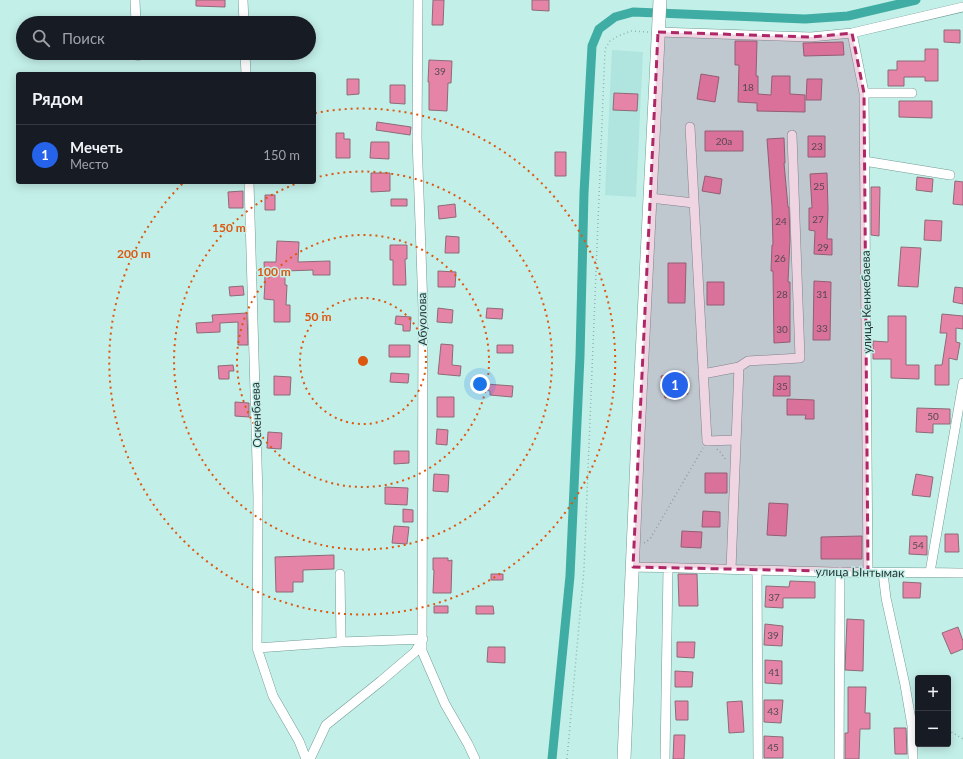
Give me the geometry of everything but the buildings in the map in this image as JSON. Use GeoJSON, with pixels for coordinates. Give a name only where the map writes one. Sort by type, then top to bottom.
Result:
{"type":"FeatureCollection","features":[{"type":"Feature","properties":{"kind":"main road"},"geometry":{"type":"LineString","coordinates":[[624,759],[660,0]]}},
{"type":"Feature","properties":{"kind":"street"},"geometry":{"type":"LineString","coordinates":[[135,0],[136,16]]}},
{"type":"Feature","properties":{"kind":"street"},"geometry":{"type":"LineString","coordinates":[[243,0],[244,16]]}},
{"type":"Feature","properties":{"kind":"street","name":"Абуолова"},"geometry":{"type":"LineString","coordinates":[[418,0],[417,138],[423,308],[422,651],[445,704],[475,759]]}},
{"type":"Feature","properties":{"kind":"street"},"geometry":{"type":"LineString","coordinates":[[658,27],[811,37],[852,33],[963,7]]}},
{"type":"Feature","properties":{"kind":"street","name":"улица Кенжебаева"},"geometry":{"type":"LineString","coordinates":[[852,33],[864,93],[868,572]]}},
{"type":"Feature","properties":{"kind":"street"},"geometry":{"type":"LineString","coordinates":[[245,60],[246,72]]}},
{"type":"Feature","properties":{"kind":"street"},"geometry":{"type":"LineString","coordinates":[[864,93],[912,93]]}},
{"type":"Feature","properties":{"kind":"street"},"geometry":{"type":"LineString","coordinates":[[690,127],[707,441],[736,440]]}},
{"type":"Feature","properties":{"kind":"street"},"geometry":{"type":"LineString","coordinates":[[703,374],[739,367],[748,361],[800,358],[792,135]]}},
{"type":"Feature","properties":{"kind":"street"},"geometry":{"type":"LineString","coordinates":[[864,161],[950,175]]}},
{"type":"Feature","properties":{"kind":"street","name":"Оскенбаева"},"geometry":{"type":"LineString","coordinates":[[249,184],[258,497],[256,648]]}},
{"type":"Feature","properties":{"kind":"street"},"geometry":{"type":"LineString","coordinates":[[650,198],[694,203]]}},
{"type":"Feature","properties":{"kind":"street"},"geometry":{"type":"LineString","coordinates":[[731,569],[739,367]]}},
{"type":"Feature","properties":{"kind":"street"},"geometry":{"type":"LineString","coordinates":[[930,572],[963,382]]}},
{"type":"Feature","properties":{"kind":"street","name":"улица Ынтымак"},"geometry":{"type":"LineString","coordinates":[[632,567],[883,573],[963,573]]}},
{"type":"Feature","properties":{"kind":"street"},"geometry":{"type":"LineString","coordinates":[[665,759],[668,568]]}},
{"type":"Feature","properties":{"kind":"street"},"geometry":{"type":"LineString","coordinates":[[757,570],[758,759]]}},
{"type":"Feature","properties":{"kind":"street"},"geometry":{"type":"LineString","coordinates":[[839,759],[840,572]]}},
{"type":"Feature","properties":{"kind":"street"},"geometry":{"type":"LineString","coordinates":[[883,573],[886,598],[905,685],[912,726],[913,759]]}},
{"type":"Feature","properties":{"kind":"street"},"geometry":{"type":"LineString","coordinates":[[340,574],[341,642]]}},
{"type":"Feature","properties":{"kind":"street"},"geometry":{"type":"LineString","coordinates":[[306,759],[299,741],[273,696],[256,648],[341,642],[423,639]]}},
{"type":"Feature","properties":{"kind":"street"},"geometry":{"type":"LineString","coordinates":[[310,759],[326,725],[415,652],[423,639]]}},
{"type":"Feature","properties":{"kind":"path"},"geometry":{"type":"LineString","coordinates":[[567,759],[584,569],[605,49],[610,41],[618,36],[631,31],[658,27]]}},
{"type":"Feature","properties":{"kind":"path"},"geometry":{"type":"LineString","coordinates":[[633,552],[650,539],[707,441],[721,453],[735,472]]}},
{"type":"Feature","properties":{"kind":"path"},"geometry":{"type":"LineString","coordinates":[[951,732],[963,738]]}},
{"type":"Feature","properties":{"kind":"highlighted area"},"geometry":{"type":"Polygon","coordinates":[[[658,32],[811,37],[852,33],[864,93],[868,572],[633,567],[658,32]]]}},
{"type":"Feature","properties":{"kind":"shaded area"},"geometry":{"type":"Polygon","coordinates":[[[612,50],[643,52],[636,197],[605,195],[612,50]]]}},
{"type":"Feature","properties":{"kind":"waterway"},"geometry":{"type":"LineString","coordinates":[[552,759],[570,576],[580,356],[584,193],[592,46],[599,29],[615,17],[633,12],[805,19],[848,16],[916,0]]}},
{"type":"Feature","properties":{"kind":"place","name":"Мечеть"},"geometry":{"type":"Point","coordinates":[675,385]}}]}
